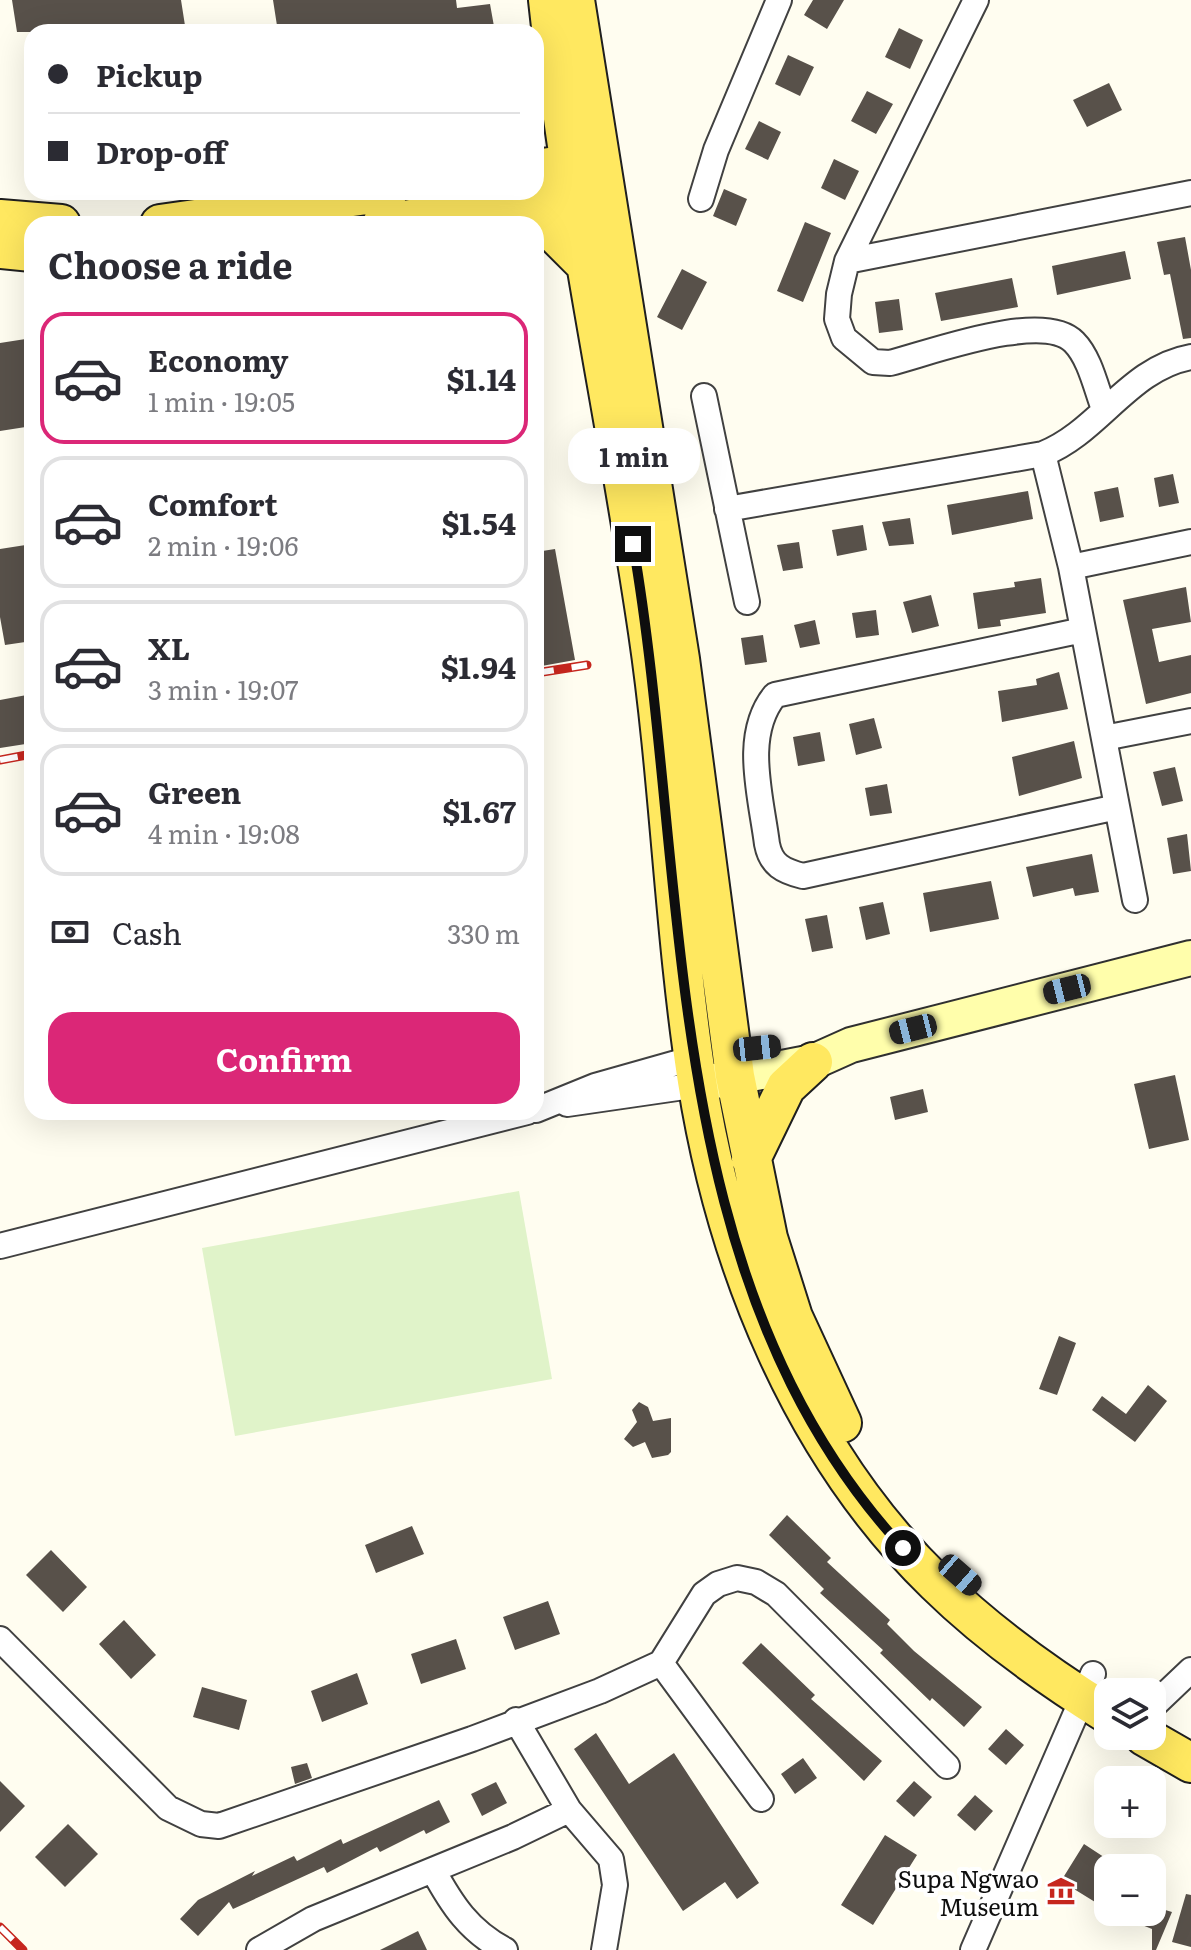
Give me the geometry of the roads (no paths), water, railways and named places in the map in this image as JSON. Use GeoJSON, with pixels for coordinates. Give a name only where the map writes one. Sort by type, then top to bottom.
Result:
{"type":"FeatureCollection","features":[{"type":"Feature","properties":{"kind":"main road"},"geometry":{"type":"LineString","coordinates":[[548,0],[559,86],[680,659],[733,1064],[768,1238],[793,1317],[827,1396],[861,1459],[899,1509],[960,1575],[1094,1688]]}},
{"type":"Feature","properties":{"kind":"main road"},"geometry":{"type":"LineString","coordinates":[[575,0],[578,174],[584,263],[648,634],[696,1072],[736,1245],[758,1311],[796,1391],[837,1464],[887,1531],[936,1583],[993,1633],[1094,1690]]}},
{"type":"Feature","properties":{"kind":"main road"},"geometry":{"type":"LineString","coordinates":[[544,119],[559,86]]}},
{"type":"Feature","properties":{"kind":"main road"},"geometry":{"type":"LineString","coordinates":[[544,188],[578,174]]}},
{"type":"Feature","properties":{"kind":"main road"},"geometry":{"type":"LineString","coordinates":[[272,216],[349,200]]}},
{"type":"Feature","properties":{"kind":"main road"},"geometry":{"type":"LineString","coordinates":[[430,216],[514,200]]}},
{"type":"Feature","properties":{"kind":"main road"},"geometry":{"type":"LineString","coordinates":[[507,203],[531,216]]}},
{"type":"Feature","properties":{"kind":"main road"},"geometry":{"type":"LineString","coordinates":[[0,219],[24,221]]}},
{"type":"Feature","properties":{"kind":"main road"},"geometry":{"type":"LineString","coordinates":[[544,223],[584,263]]}},
{"type":"Feature","properties":{"kind":"main road"},"geometry":{"type":"LineString","coordinates":[[0,249],[24,251]]}},
{"type":"Feature","properties":{"kind":"main road"},"geometry":{"type":"LineString","coordinates":[[751,1159],[786,1087],[813,1062]]}},
{"type":"Feature","properties":{"kind":"main road"},"geometry":{"type":"LineString","coordinates":[[1166,1718],[1191,1734]]}},
{"type":"Feature","properties":{"kind":"main road"},"geometry":{"type":"LineString","coordinates":[[1166,1749],[1191,1763]]}},
{"type":"Feature","properties":{"kind":"street"},"geometry":{"type":"LineString","coordinates":[[701,199],[716,150],[779,0]]}},
{"type":"Feature","properties":{"kind":"street"},"geometry":{"type":"LineString","coordinates":[[976,0],[847,261],[837,319],[844,338],[860,354],[873,362],[890,363],[1026,329],[1050,329],[1074,341],[1088,366],[1104,409]]}},
{"type":"Feature","properties":{"kind":"street"},"geometry":{"type":"LineString","coordinates":[[847,261],[1191,193]]}},
{"type":"Feature","properties":{"kind":"street"},"geometry":{"type":"LineString","coordinates":[[727,509],[1043,454],[1082,434],[1104,409],[1153,371],[1191,357]]}},
{"type":"Feature","properties":{"kind":"street"},"geometry":{"type":"LineString","coordinates":[[704,396],[747,602]]}},
{"type":"Feature","properties":{"kind":"street"},"geometry":{"type":"LineString","coordinates":[[1043,454],[1071,567],[1135,900]]}},
{"type":"Feature","properties":{"kind":"street"},"geometry":{"type":"LineString","coordinates":[[1071,567],[1191,542]]}},
{"type":"Feature","properties":{"kind":"street"},"geometry":{"type":"LineString","coordinates":[[1083,630],[775,695],[763,710],[756,740],[767,844],[770,857],[778,866],[803,876],[1117,807]]}},
{"type":"Feature","properties":{"kind":"street"},"geometry":{"type":"LineString","coordinates":[[1104,738],[1191,721]]}},
{"type":"Feature","properties":{"kind":"street"},"geometry":{"type":"LineString","coordinates":[[733,1064],[813,1062],[851,1045],[1191,958]]}},
{"type":"Feature","properties":{"kind":"street"},"geometry":{"type":"LineString","coordinates":[[545,1107],[598,1102],[696,1072],[824,1041],[851,1045]]}},
{"type":"Feature","properties":{"kind":"street"},"geometry":{"type":"LineString","coordinates":[[0,1246],[496,1120]]}},
{"type":"Feature","properties":{"kind":"street"},"geometry":{"type":"LineString","coordinates":[[0,1639],[168,1808],[201,1824],[219,1826],[472,1739],[600,1691],[661,1663],[704,1594],[718,1584],[737,1578],[756,1582],[776,1594],[947,1766]]}},
{"type":"Feature","properties":{"kind":"street"},"geometry":{"type":"LineString","coordinates":[[661,1663],[761,1799]]}},
{"type":"Feature","properties":{"kind":"street"},"geometry":{"type":"LineString","coordinates":[[1166,1695],[1191,1670]]}},
{"type":"Feature","properties":{"kind":"street"},"geometry":{"type":"LineString","coordinates":[[973,1950],[1094,1708]]}},
{"type":"Feature","properties":{"kind":"street"},"geometry":{"type":"LineString","coordinates":[[516,1720],[569,1810],[611,1859],[615,1885],[604,1950]]}},
{"type":"Feature","properties":{"kind":"street"},"geometry":{"type":"LineString","coordinates":[[259,1950],[313,1919],[569,1810]]}},
{"type":"Feature","properties":{"kind":"street"},"geometry":{"type":"LineString","coordinates":[[433,1870],[466,1923],[505,1950]]}},
{"type":"Feature","properties":{"kind":"railway"},"geometry":{"type":"LineString","coordinates":[[544,672],[587,665]]}},
{"type":"Feature","properties":{"kind":"railway"},"geometry":{"type":"LineString","coordinates":[[0,760],[24,756]]}},
{"type":"Feature","properties":{"kind":"railway"},"geometry":{"type":"LineString","coordinates":[[0,1927],[23,1950]]}},
{"type":"Feature","properties":{"kind":"place","name":"Supa Ngwao Museum"},"geometry":{"type":"Point","coordinates":[1061,1891]}}]}
